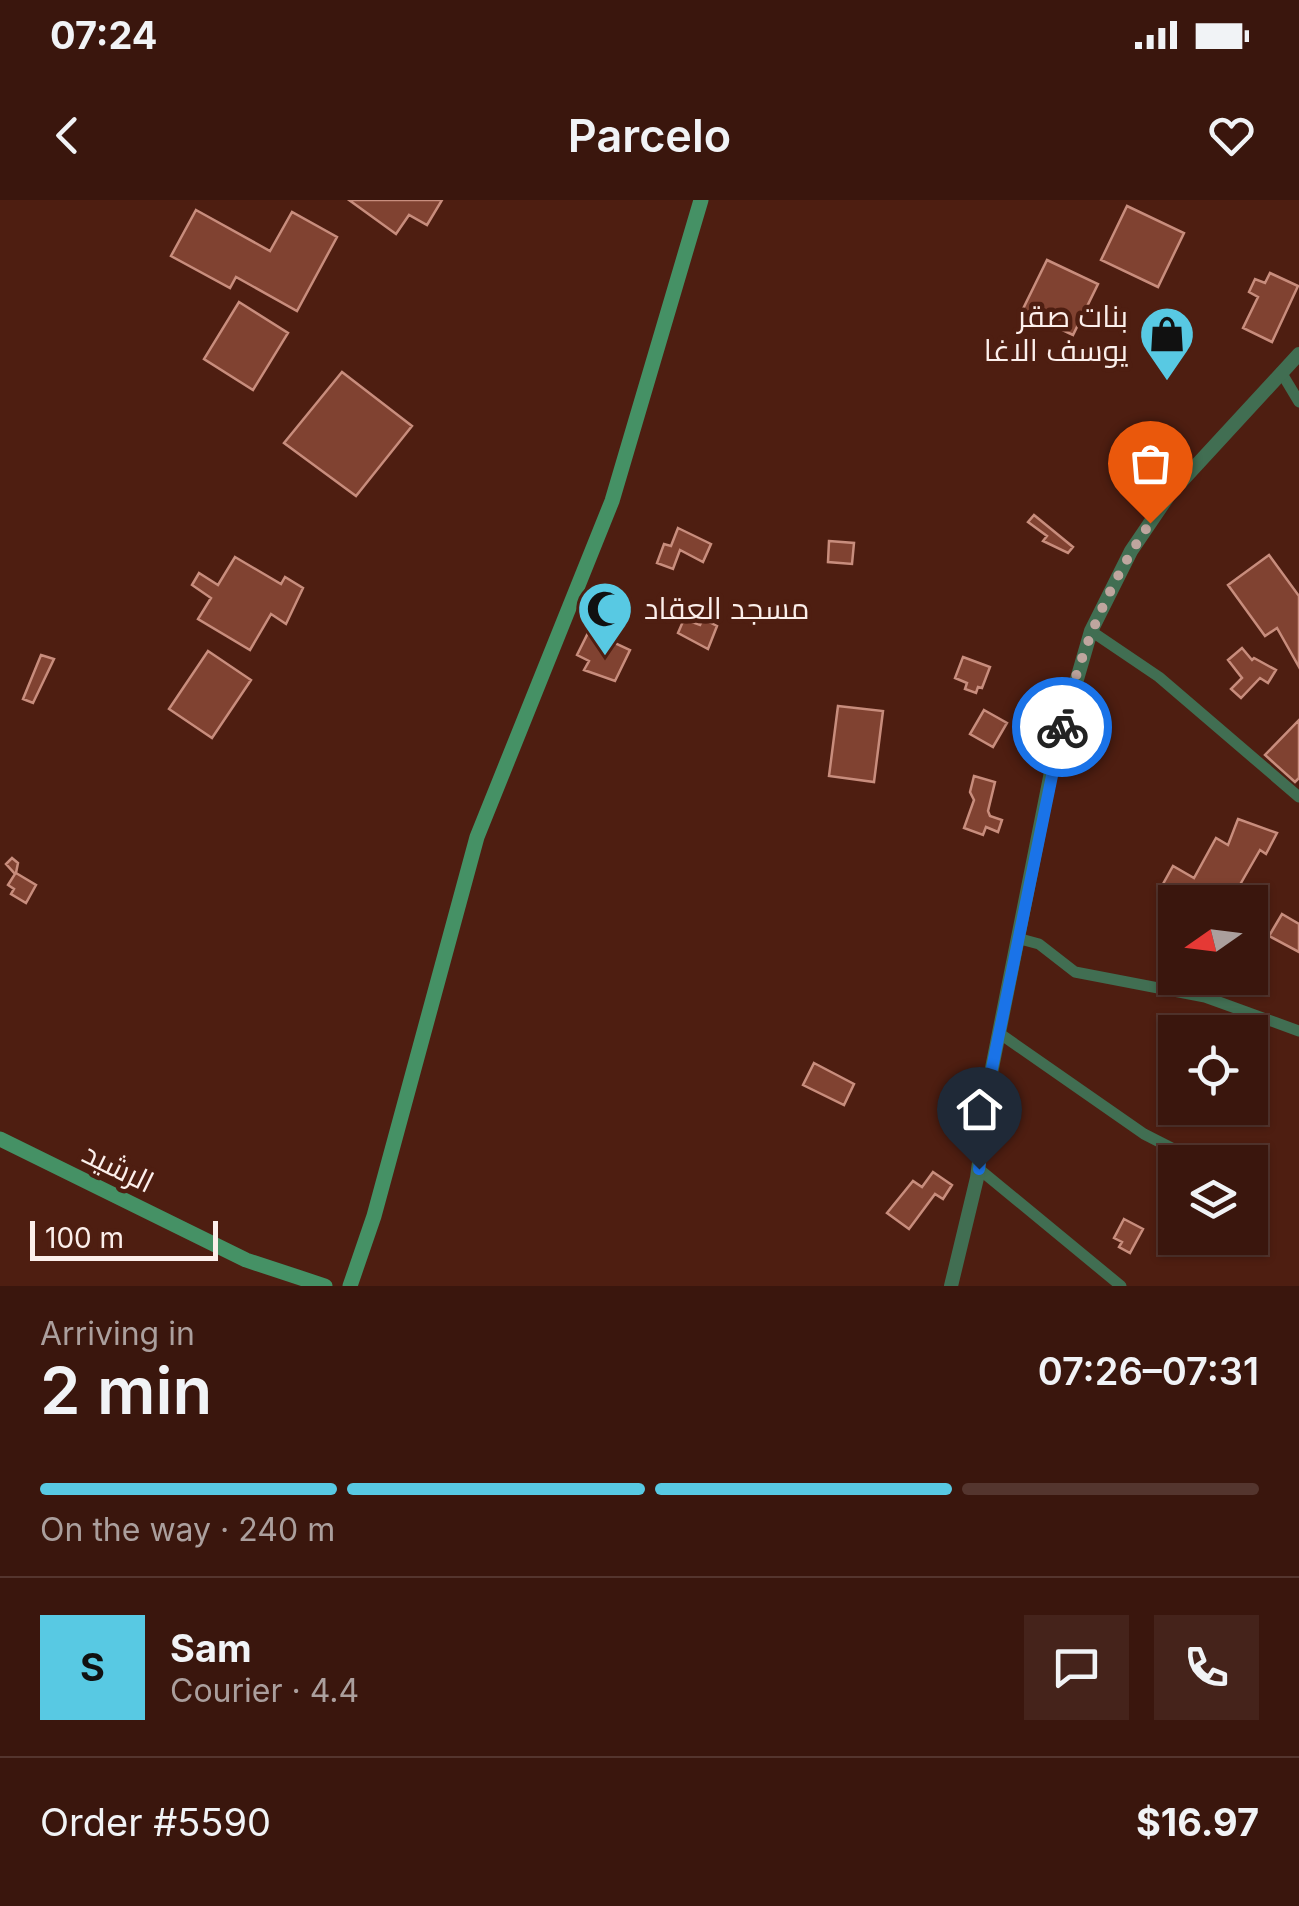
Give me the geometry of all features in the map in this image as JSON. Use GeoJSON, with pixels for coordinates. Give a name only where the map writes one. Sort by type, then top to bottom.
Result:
{"type":"FeatureCollection","features":[{"type":"Feature","properties":{"kind":"main road"},"geometry":{"type":"LineString","coordinates":[[350,1286],[374,1216],[477,837],[602,531],[702,200]]}},
{"type":"Feature","properties":{"kind":"main road","name":"الرشيد"},"geometry":{"type":"LineString","coordinates":[[0,1139],[246,1260],[325,1286]]}},
{"type":"Feature","properties":{"kind":"street"},"geometry":{"type":"LineString","coordinates":[[951,1286],[979,1169],[999,1033],[1053,762],[1091,631],[1131,551],[1169,495],[1299,354]]}},
{"type":"Feature","properties":{"kind":"street"},"geometry":{"type":"LineString","coordinates":[[1281,372],[1299,402]]}},
{"type":"Feature","properties":{"kind":"street"},"geometry":{"type":"LineString","coordinates":[[1091,631],[1160,677],[1299,797]]}},
{"type":"Feature","properties":{"kind":"street"},"geometry":{"type":"LineString","coordinates":[[1017,938],[1039,944],[1076,972],[1224,1002],[1299,1031]]}},
{"type":"Feature","properties":{"kind":"street"},"geometry":{"type":"LineString","coordinates":[[999,1033],[1166,1145]]}},
{"type":"Feature","properties":{"kind":"street"},"geometry":{"type":"LineString","coordinates":[[979,1169],[1121,1286]]}},
{"type":"Feature","properties":{"kind":"building"},"geometry":{"type":"Polygon","coordinates":[[[349,200],[442,200],[427,225],[409,215],[396,234],[349,200]]]}},
{"type":"Feature","properties":{"kind":"building"},"geometry":{"type":"Polygon","coordinates":[[[1127,206],[1184,233],[1158,287],[1101,260],[1127,206]]]}},
{"type":"Feature","properties":{"kind":"building"},"geometry":{"type":"Polygon","coordinates":[[[196,210],[270,251],[292,212],[337,237],[297,311],[236,277],[230,288],[171,256],[196,210]]]}},
{"type":"Feature","properties":{"kind":"building"},"geometry":{"type":"Polygon","coordinates":[[[1047,260],[1098,284],[1073,335],[1022,311],[1047,260]]]}},
{"type":"Feature","properties":{"kind":"building"},"geometry":{"type":"Polygon","coordinates":[[[1270,273],[1298,286],[1272,342],[1243,328],[1258,297],[1249,292],[1255,279],[1265,283],[1270,273]]]}},
{"type":"Feature","properties":{"kind":"building"},"geometry":{"type":"Polygon","coordinates":[[[239,302],[288,333],[253,390],[204,359],[239,302]]]}},
{"type":"Feature","properties":{"kind":"building"},"geometry":{"type":"Polygon","coordinates":[[[342,372],[412,426],[356,496],[284,443],[342,372]]]}},
{"type":"Feature","properties":{"kind":"building"},"geometry":{"type":"Polygon","coordinates":[[[1034,515],[1073,547],[1068,553],[1043,541],[1047,536],[1028,522],[1034,515]]]}},
{"type":"Feature","properties":{"kind":"building"},"geometry":{"type":"Polygon","coordinates":[[[678,528],[711,544],[703,562],[680,550],[673,569],[657,563],[664,544],[671,546],[678,528]]]}},
{"type":"Feature","properties":{"kind":"building"},"geometry":{"type":"Polygon","coordinates":[[[829,541],[854,543],[852,564],[828,562],[829,541]]]}},
{"type":"Feature","properties":{"kind":"building"},"geometry":{"type":"Polygon","coordinates":[[[1269,555],[1299,596],[1299,667],[1277,628],[1265,636],[1228,585],[1269,555]]]}},
{"type":"Feature","properties":{"kind":"building"},"geometry":{"type":"Polygon","coordinates":[[[235,557],[281,584],[285,577],[303,588],[286,624],[271,614],[250,650],[198,619],[211,598],[192,585],[199,573],[218,585],[235,557]]]}},
{"type":"Feature","properties":{"kind":"building"},"geometry":{"type":"Polygon","coordinates":[[[684,619],[700,625],[703,619],[717,626],[708,649],[678,633],[684,619]]]}},
{"type":"Feature","properties":{"kind":"building","name":"مسجد العقاد"},"geometry":{"type":"Polygon","coordinates":[[[589,631],[630,650],[615,681],[584,670],[589,661],[577,655],[589,631]]]}},
{"type":"Feature","properties":{"kind":"building"},"geometry":{"type":"Polygon","coordinates":[[[1242,648],[1252,660],[1276,670],[1268,683],[1260,678],[1241,698],[1231,689],[1242,678],[1228,660],[1242,648]]]}},
{"type":"Feature","properties":{"kind":"building"},"geometry":{"type":"Polygon","coordinates":[[[208,651],[251,680],[212,738],[169,709],[208,651]]]}},
{"type":"Feature","properties":{"kind":"building"},"geometry":{"type":"Polygon","coordinates":[[[41,655],[54,659],[33,703],[23,699],[41,655]]]}},
{"type":"Feature","properties":{"kind":"building"},"geometry":{"type":"Polygon","coordinates":[[[963,657],[990,667],[976,693],[965,689],[967,683],[955,678],[963,657]]]}},
{"type":"Feature","properties":{"kind":"building"},"geometry":{"type":"Polygon","coordinates":[[[838,706],[883,711],[874,782],[829,776],[838,706]]]}},
{"type":"Feature","properties":{"kind":"building"},"geometry":{"type":"Polygon","coordinates":[[[984,710],[1007,723],[993,747],[970,734],[984,710]]]}},
{"type":"Feature","properties":{"kind":"building"},"geometry":{"type":"Polygon","coordinates":[[[1299,720],[1299,778],[1295,782],[1265,755],[1299,720]]]}},
{"type":"Feature","properties":{"kind":"building"},"geometry":{"type":"Polygon","coordinates":[[[974,776],[995,782],[988,811],[990,816],[1002,820],[998,832],[986,827],[983,835],[964,828],[974,800],[970,792],[974,776]]]}},
{"type":"Feature","properties":{"kind":"building"},"geometry":{"type":"Polygon","coordinates":[[[1238,819],[1277,833],[1266,854],[1260,850],[1240,885],[1163,884],[1173,866],[1194,878],[1216,838],[1228,845],[1238,819]]]}},
{"type":"Feature","properties":{"kind":"building"},"geometry":{"type":"Polygon","coordinates":[[[12,858],[18,863],[16,873],[36,885],[26,903],[11,894],[14,889],[8,885],[15,874],[6,864],[12,858]]]}},
{"type":"Feature","properties":{"kind":"building"},"geometry":{"type":"Polygon","coordinates":[[[1282,914],[1299,924],[1299,952],[1269,936],[1282,914]]]}},
{"type":"Feature","properties":{"kind":"building"},"geometry":{"type":"Polygon","coordinates":[[[814,1063],[854,1084],[844,1105],[803,1085],[814,1063]]]}},
{"type":"Feature","properties":{"kind":"building"},"geometry":{"type":"Polygon","coordinates":[[[933,1172],[952,1185],[943,1199],[935,1194],[909,1229],[887,1213],[913,1181],[922,1187],[933,1172]]]}},
{"type":"Feature","properties":{"kind":"building"},"geometry":{"type":"Polygon","coordinates":[[[1124,1219],[1143,1229],[1130,1253],[1119,1247],[1122,1242],[1114,1238],[1124,1219]]]}},
{"type":"Feature","properties":{"kind":"way so far"},"geometry":{"type":"LineString","coordinates":[[1062,727],[1091,631],[1131,551],[1150,523]]}},
{"type":"Feature","properties":{"kind":"place","name":"بنات صقر يوسف الاغا"},"geometry":{"type":"Point","coordinates":[1167,383]}},
{"type":"Feature","properties":{"kind":"place","name":"مسجد العقاد"},"geometry":{"type":"Point","coordinates":[605,658]}},
{"type":"Feature","properties":{"kind":"route"},"geometry":{"type":"LineString","coordinates":[[979,1169],[990,1078],[1062,727]]}}]}
